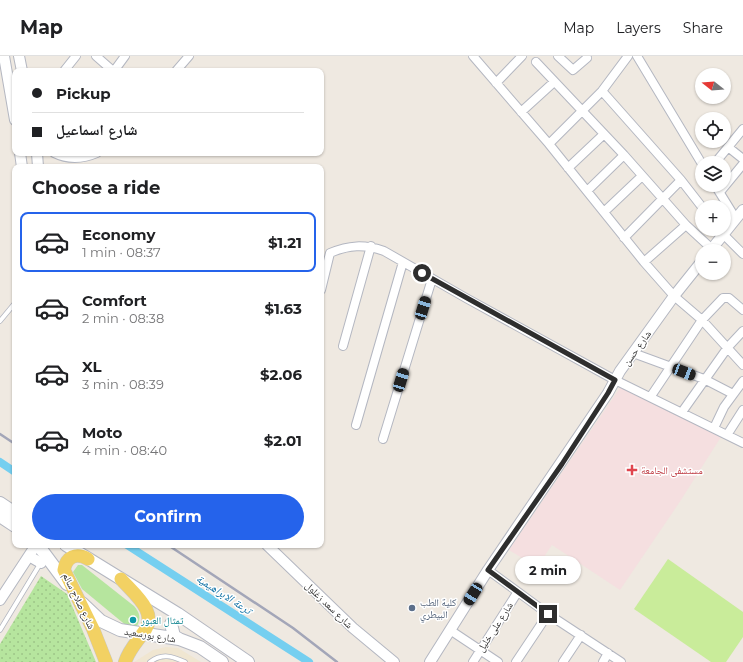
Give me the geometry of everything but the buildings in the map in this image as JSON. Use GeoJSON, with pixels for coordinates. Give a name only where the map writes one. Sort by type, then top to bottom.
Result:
{"type":"FeatureCollection","features":[{"type":"Feature","properties":{"kind":"main road"},"geometry":{"type":"LineString","coordinates":[[0,503],[12,511]]}},
{"type":"Feature","properties":{"kind":"main road"},"geometry":{"type":"LineString","coordinates":[[0,516],[12,524]]}},
{"type":"Feature","properties":{"kind":"main road","name":"شارع بورسعيد"},"geometry":{"type":"LineString","coordinates":[[38,548],[44,559],[92,614],[110,626],[142,635],[161,635],[179,639],[200,648],[222,662]]}},
{"type":"Feature","properties":{"kind":"main road"},"geometry":{"type":"LineString","coordinates":[[71,548],[178,614],[248,662]]}},
{"type":"Feature","properties":{"kind":"main road","name":"شارع صلاح سالم"},"geometry":{"type":"LineString","coordinates":[[88,559],[77,555],[72,557],[65,565],[65,575],[93,629],[106,662]]}},
{"type":"Feature","properties":{"kind":"main road"},"geometry":{"type":"LineString","coordinates":[[121,579],[148,611],[149,622],[142,635],[130,650],[125,662]]}},
{"type":"Feature","properties":{"kind":"main road"},"geometry":{"type":"LineString","coordinates":[[178,614],[171,624],[171,630],[174,636],[179,639]]}},
{"type":"Feature","properties":{"kind":"street"},"geometry":{"type":"LineString","coordinates":[[4,56],[12,91]]}},
{"type":"Feature","properties":{"kind":"street"},"geometry":{"type":"LineString","coordinates":[[66,68],[76,56]]}},
{"type":"Feature","properties":{"kind":"street"},"geometry":{"type":"LineString","coordinates":[[96,56],[110,68]]}},
{"type":"Feature","properties":{"kind":"street"},"geometry":{"type":"LineString","coordinates":[[116,68],[125,56]]}},
{"type":"Feature","properties":{"kind":"street"},"geometry":{"type":"LineString","coordinates":[[179,68],[189,56]]}},
{"type":"Feature","properties":{"kind":"street"},"geometry":{"type":"LineString","coordinates":[[473,56],[549,144],[644,262],[674,296],[702,320],[743,365]]}},
{"type":"Feature","properties":{"kind":"street"},"geometry":{"type":"LineString","coordinates":[[558,56],[573,70],[588,58]]}},
{"type":"Feature","properties":{"kind":"street"},"geometry":{"type":"LineString","coordinates":[[549,144],[602,91],[619,66],[628,56]]}},
{"type":"Feature","properties":{"kind":"street"},"geometry":{"type":"LineString","coordinates":[[637,56],[697,156]]}},
{"type":"Feature","properties":{"kind":"street"},"geometry":{"type":"LineString","coordinates":[[496,83],[519,57]]}},
{"type":"Feature","properties":{"kind":"street"},"geometry":{"type":"LineString","coordinates":[[536,62],[603,135],[624,155],[662,200],[705,244]]}},
{"type":"Feature","properties":{"kind":"street"},"geometry":{"type":"LineString","coordinates":[[521,112],[554,82]]}},
{"type":"Feature","properties":{"kind":"street"},"geometry":{"type":"LineString","coordinates":[[602,91],[681,180],[697,200]]}},
{"type":"Feature","properties":{"kind":"street"},"geometry":{"type":"LineString","coordinates":[[731,143],[743,129]]}},
{"type":"Feature","properties":{"kind":"street"},"geometry":{"type":"LineString","coordinates":[[568,168],[603,135]]}},
{"type":"Feature","properties":{"kind":"street"},"geometry":{"type":"LineString","coordinates":[[721,156],[727,148]]}},
{"type":"Feature","properties":{"kind":"street"},"geometry":{"type":"LineString","coordinates":[[729,148],[743,159]]}},
{"type":"Feature","properties":{"kind":"street"},"geometry":{"type":"LineString","coordinates":[[587,191],[624,155]]}},
{"type":"Feature","properties":{"kind":"street"},"geometry":{"type":"LineString","coordinates":[[63,156],[69,158],[86,156]]}},
{"type":"Feature","properties":{"kind":"street"},"geometry":{"type":"LineString","coordinates":[[731,183],[740,175],[743,164]]}},
{"type":"Feature","properties":{"kind":"street"},"geometry":{"type":"LineString","coordinates":[[604,212],[642,176]]}},
{"type":"Feature","properties":{"kind":"street"},"geometry":{"type":"LineString","coordinates":[[624,238],[681,180]]}},
{"type":"Feature","properties":{"kind":"street"},"geometry":{"type":"LineString","coordinates":[[720,192],[736,219]]}},
{"type":"Feature","properties":{"kind":"street"},"geometry":{"type":"LineString","coordinates":[[731,223],[743,210]]}},
{"type":"Feature","properties":{"kind":"street"},"geometry":{"type":"LineString","coordinates":[[644,262],[686,225]]}},
{"type":"Feature","properties":{"kind":"street"},"geometry":{"type":"LineString","coordinates":[[724,236],[743,254]]}},
{"type":"Feature","properties":{"kind":"street"},"geometry":{"type":"LineString","coordinates":[[324,253],[360,245],[371,246],[384,251],[615,380],[651,396],[743,443]]}},
{"type":"Feature","properties":{"kind":"street"},"geometry":{"type":"LineString","coordinates":[[343,346],[371,246]]}},
{"type":"Feature","properties":{"kind":"street"},"geometry":{"type":"LineString","coordinates":[[324,277],[330,252]]}},
{"type":"Feature","properties":{"kind":"street"},"geometry":{"type":"LineString","coordinates":[[356,425],[403,262]]}},
{"type":"Feature","properties":{"kind":"street","name":"شارع حسن"},"geometry":{"type":"LineString","coordinates":[[430,662],[488,570],[562,464],[633,353],[695,270]]}},
{"type":"Feature","properties":{"kind":"street"},"geometry":{"type":"LineString","coordinates":[[383,438],[432,279]]}},
{"type":"Feature","properties":{"kind":"street"},"geometry":{"type":"LineString","coordinates":[[651,396],[702,320],[725,297],[729,298],[743,310]]}},
{"type":"Feature","properties":{"kind":"street"},"geometry":{"type":"LineString","coordinates":[[682,412],[728,347],[743,331]]}},
{"type":"Feature","properties":{"kind":"street"},"geometry":{"type":"LineString","coordinates":[[633,353],[704,379],[733,394]]}},
{"type":"Feature","properties":{"kind":"street"},"geometry":{"type":"LineString","coordinates":[[714,428],[733,394],[743,381]]}},
{"type":"Feature","properties":{"kind":"street"},"geometry":{"type":"LineString","coordinates":[[727,435],[743,410]]}},
{"type":"Feature","properties":{"kind":"street"},"geometry":{"type":"LineString","coordinates":[[0,600],[35,548]]}},
{"type":"Feature","properties":{"kind":"street","name":"شارع سعد زغلول"},"geometry":{"type":"LineString","coordinates":[[270,548],[353,628],[394,662]]}},
{"type":"Feature","properties":{"kind":"street"},"geometry":{"type":"LineString","coordinates":[[29,556],[44,559]]}},
{"type":"Feature","properties":{"kind":"street"},"geometry":{"type":"LineString","coordinates":[[488,570],[548,614],[621,662]]}},
{"type":"Feature","properties":{"kind":"street","name":"شارع على خليل"},"geometry":{"type":"LineString","coordinates":[[473,662],[518,593]]}},
{"type":"Feature","properties":{"kind":"street"},"geometry":{"type":"LineString","coordinates":[[516,662],[548,614]]}},
{"type":"Feature","properties":{"kind":"street"},"geometry":{"type":"LineString","coordinates":[[450,630],[498,662]]}},
{"type":"Feature","properties":{"kind":"street"},"geometry":{"type":"LineString","coordinates":[[563,662],[581,635]]}},
{"type":"Feature","properties":{"kind":"street"},"geometry":{"type":"LineString","coordinates":[[603,662],[608,653]]}},
{"type":"Feature","properties":{"kind":"lane"},"geometry":{"type":"LineString","coordinates":[[0,321],[12,307]]}},
{"type":"Feature","properties":{"kind":"lane"},"geometry":{"type":"LineString","coordinates":[[0,630],[44,559]]}},
{"type":"Feature","properties":{"kind":"lane"},"geometry":{"type":"LineString","coordinates":[[150,662],[163,656],[173,656],[185,662]]}},
{"type":"Feature","properties":{"kind":"shaded area","name":"مستشفى الجامعة"},"geometry":{"type":"Polygon","coordinates":[[[622,385],[721,437],[679,503],[620,590],[552,545],[537,567],[509,550],[622,385]]]}},
{"type":"Feature","properties":{"kind":"shaded area"},"geometry":{"type":"Polygon","coordinates":[[[166,647],[178,648],[201,662],[134,662],[153,650],[166,647]]]}},
{"type":"Feature","properties":{"kind":"green space"},"geometry":{"type":"Polygon","coordinates":[[[668,559],[743,612],[743,637],[726,662],[711,662],[634,609],[668,559]]]}},
{"type":"Feature","properties":{"kind":"green space"},"geometry":{"type":"Polygon","coordinates":[[[78,565],[82,565],[134,606],[138,611],[139,616],[137,626],[128,627],[82,589],[73,572],[78,565]]]}},
{"type":"Feature","properties":{"kind":"green space"},"geometry":{"type":"Polygon","coordinates":[[[41,576],[67,594],[96,662],[0,662],[0,644],[41,576]]]}},
{"type":"Feature","properties":{"kind":"waterway","name":"ترعة الابراهيمية"},"geometry":{"type":"LineString","coordinates":[[0,462],[12,470]]}},
{"type":"Feature","properties":{"kind":"waterway","name":"ترعة الابراهيمية"},"geometry":{"type":"LineString","coordinates":[[132,548],[309,662]]}},
{"type":"Feature","properties":{"kind":"railway"},"geometry":{"type":"LineString","coordinates":[[0,434],[12,442]]}},
{"type":"Feature","properties":{"kind":"railway"},"geometry":{"type":"LineString","coordinates":[[173,548],[293,628],[337,662]]}},
{"type":"Feature","properties":{"kind":"place","name":"مستشفى الجامعة"},"geometry":{"type":"Point","coordinates":[632,470]}},
{"type":"Feature","properties":{"kind":"place","name":"كلية الطب البيطري"},"geometry":{"type":"Point","coordinates":[412,608]}},
{"type":"Feature","properties":{"kind":"place","name":"تمثال العبور"},"geometry":{"type":"Point","coordinates":[133,620]}},
{"type":"Feature","properties":{"kind":"route"},"geometry":{"type":"LineString","coordinates":[[422,273],[615,380],[562,464],[488,570],[548,614]]}}]}
